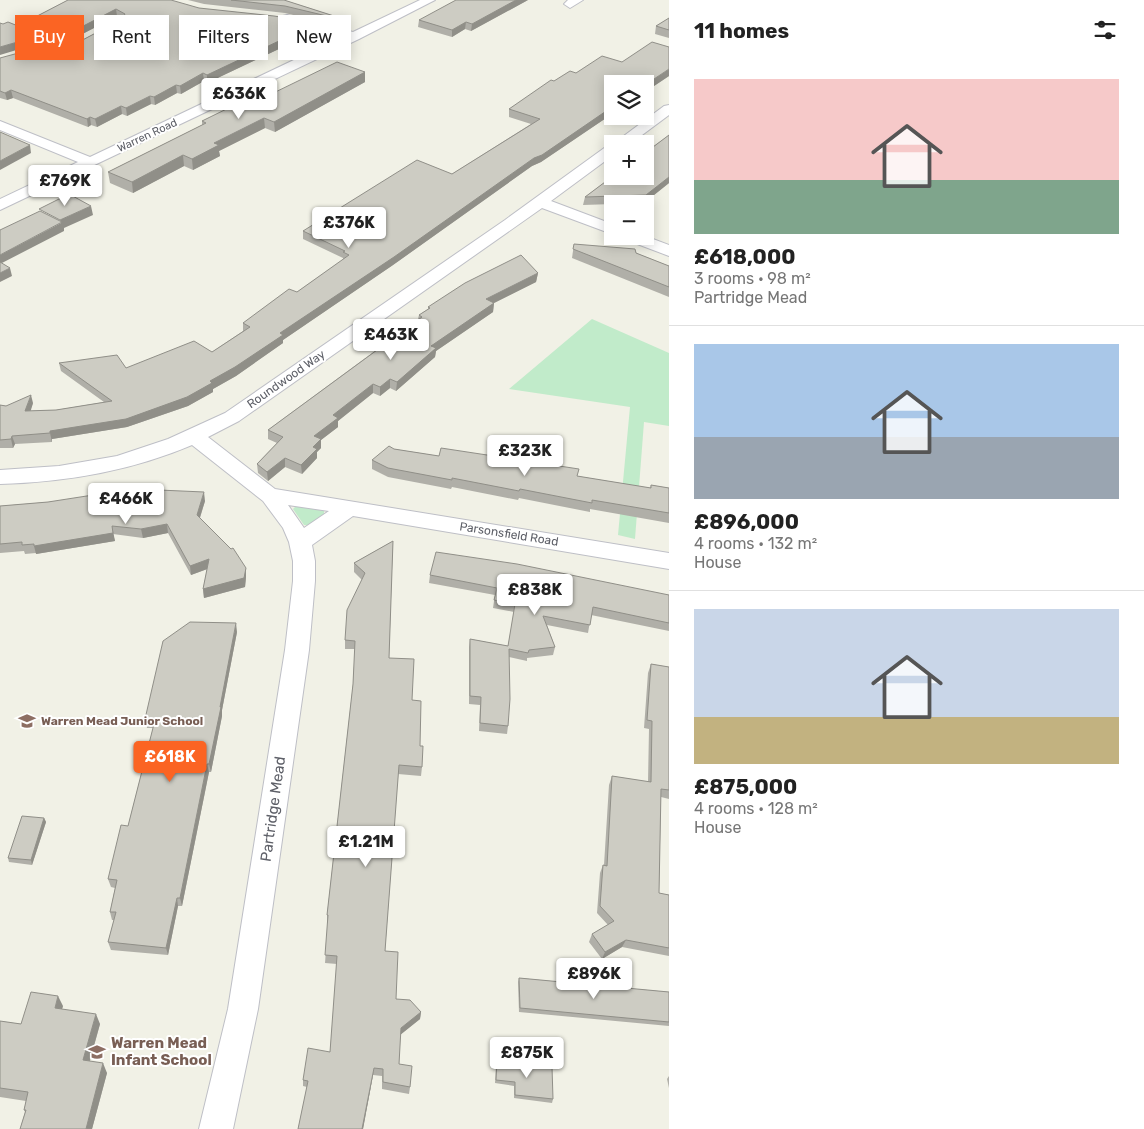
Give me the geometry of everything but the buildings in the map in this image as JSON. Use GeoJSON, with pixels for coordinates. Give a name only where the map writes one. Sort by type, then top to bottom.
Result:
{"type":"FeatureCollection","features":[{"type":"Feature","properties":{"kind":"street","name":"Warren Road"},"geometry":{"type":"LineString","coordinates":[[0,205],[429,0]]}},
{"type":"Feature","properties":{"kind":"street"},"geometry":{"type":"LineString","coordinates":[[274,17],[302,22],[355,36]]}},
{"type":"Feature","properties":{"kind":"street"},"geometry":{"type":"LineString","coordinates":[[633,135],[669,109]]}},
{"type":"Feature","properties":{"kind":"street"},"geometry":{"type":"LineString","coordinates":[[0,125],[90,162]]}},
{"type":"Feature","properties":{"kind":"street","name":"Roundwood Way"},"geometry":{"type":"LineString","coordinates":[[0,478],[51,475],[104,465],[154,452],[194,436],[232,417],[540,202],[604,155]]}},
{"type":"Feature","properties":{"kind":"street"},"geometry":{"type":"LineString","coordinates":[[540,202],[604,226]]}},
{"type":"Feature","properties":{"kind":"street"},"geometry":{"type":"LineString","coordinates":[[653,245],[669,251]]}},
{"type":"Feature","properties":{"kind":"street"},"geometry":{"type":"LineString","coordinates":[[194,436],[270,496]]}},
{"type":"Feature","properties":{"kind":"street","name":"Parsonsfield Road"},"geometry":{"type":"LineString","coordinates":[[270,496],[281,496],[669,561]]}},
{"type":"Feature","properties":{"kind":"street","name":"Partridge Mead"},"geometry":{"type":"LineString","coordinates":[[216,1129],[243,1009],[297,650],[304,581],[304,561],[300,542],[292,525],[270,496]]}},
{"type":"Feature","properties":{"kind":"street"},"geometry":{"type":"LineString","coordinates":[[300,542],[349,508]]}},
{"type":"Feature","properties":{"kind":"green space"},"geometry":{"type":"Polygon","coordinates":[[[592,319],[669,353],[669,426],[644,422],[635,539],[618,535],[630,407],[509,389],[592,319]]]}},
{"type":"Feature","properties":{"kind":"green space"},"geometry":{"type":"Polygon","coordinates":[[[296,506],[324,511],[324,514],[308,525],[304,525],[293,509],[296,506]]]}},
{"type":"Feature","properties":{"kind":"place","name":"Warren Mead Junior School"},"geometry":{"type":"Point","coordinates":[27,721]}},
{"type":"Feature","properties":{"kind":"place","name":"Warren Mead Infant School"},"geometry":{"type":"Point","coordinates":[97,1052]}}]}
